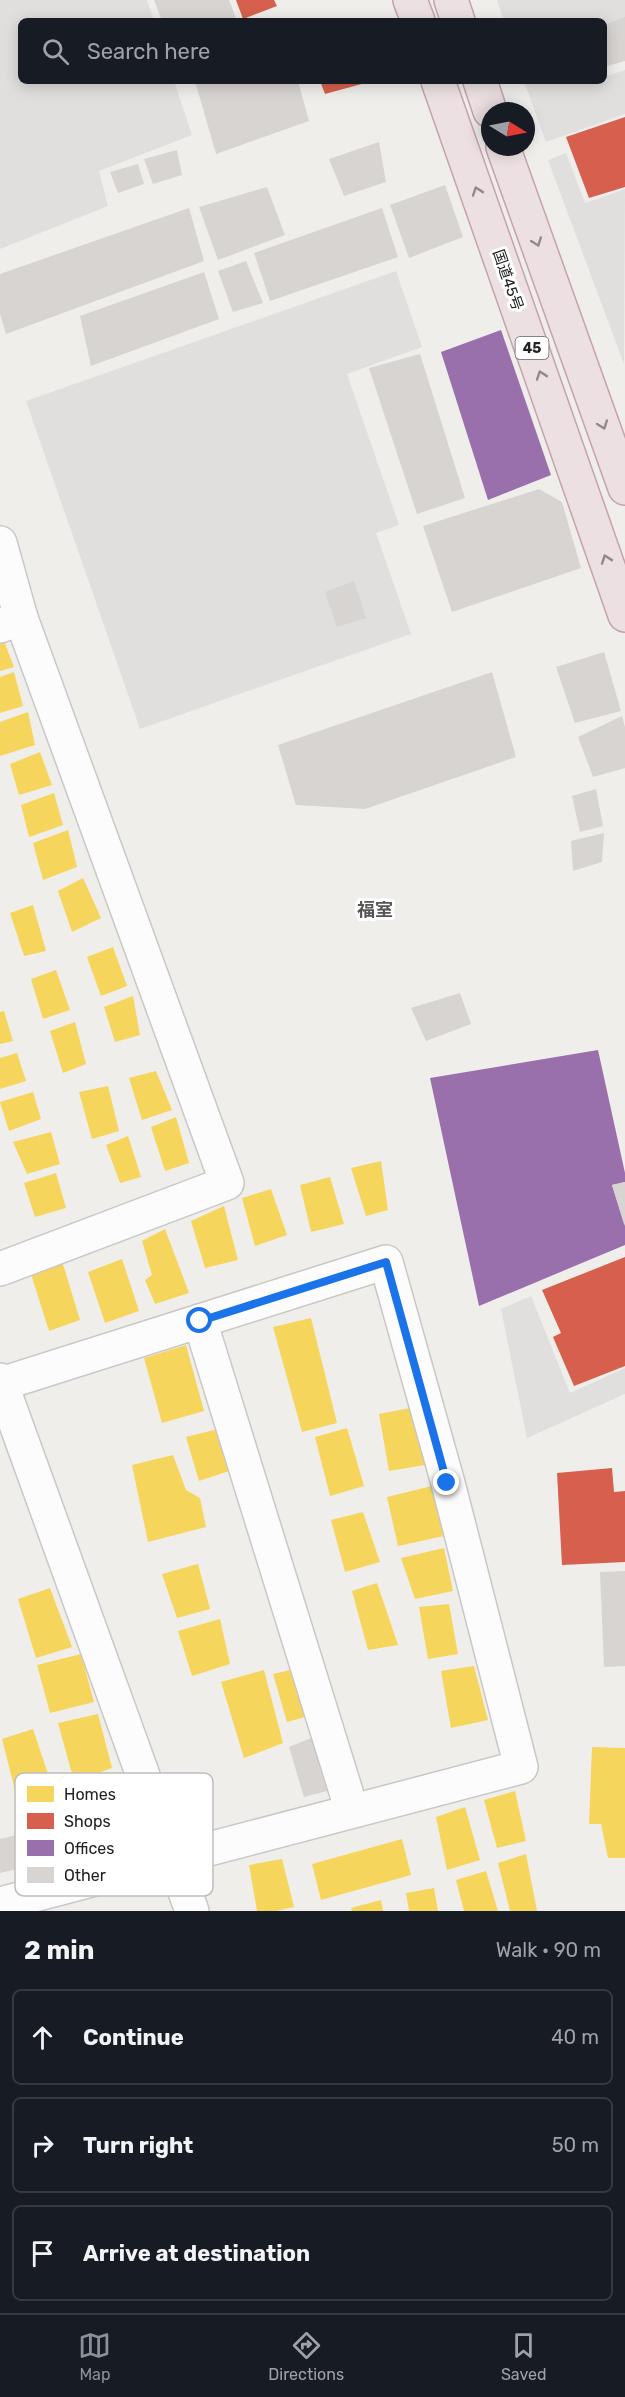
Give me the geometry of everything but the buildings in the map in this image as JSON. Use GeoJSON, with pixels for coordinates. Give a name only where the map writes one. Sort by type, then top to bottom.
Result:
{"type":"FeatureCollection","features":[{"type":"Feature","properties":{"kind":"highway"},"geometry":{"type":"LineString","coordinates":[[410,0],[417,18]]}},
{"type":"Feature","properties":{"kind":"highway"},"geometry":{"type":"LineString","coordinates":[[451,0],[457,18]]}},
{"type":"Feature","properties":{"kind":"highway","name":"国道45号"},"geometry":{"type":"LineString","coordinates":[[439,84],[625,615]]}},
{"type":"Feature","properties":{"kind":"highway"},"geometry":{"type":"LineString","coordinates":[[481,84],[487,102]]}},
{"type":"Feature","properties":{"kind":"highway","name":"45"},"geometry":{"type":"LineString","coordinates":[[506,156],[625,488]]}},
{"type":"Feature","properties":{"kind":"street"},"geometry":{"type":"LineString","coordinates":[[0,543],[10,622],[227,1183],[0,1269]]}},
{"type":"Feature","properties":{"kind":"street"},"geometry":{"type":"LineString","coordinates":[[142,1773],[1,1382],[386,1262],[447,1483],[521,1767],[213,1847]]}},
{"type":"Feature","properties":{"kind":"street"},"geometry":{"type":"LineString","coordinates":[[200,1321],[352,1811]]}},
{"type":"Feature","properties":{"kind":"street"},"geometry":{"type":"LineString","coordinates":[[0,1904],[30,1896]]}},
{"type":"Feature","properties":{"kind":"street"},"geometry":{"type":"LineString","coordinates":[[187,1896],[192,1911]]}},
{"type":"Feature","properties":{"kind":"shaded area"},"geometry":{"type":"Polygon","coordinates":[[[0,0],[147,0],[153,18],[18,18],[18,84],[175,84],[192,135],[99,171],[108,206],[0,249],[0,0]]]}},
{"type":"Feature","properties":{"kind":"shaded area"},"geometry":{"type":"Polygon","coordinates":[[[497,0],[625,0],[625,21],[607,27],[607,18],[503,18],[497,0]]]}},
{"type":"Feature","properties":{"kind":"shaded area"},"geometry":{"type":"Polygon","coordinates":[[[625,70],[625,114],[546,142],[535,111],[535,102],[532,102],[525,84],[607,84],[607,76],[625,70]]]}},
{"type":"Feature","properties":{"kind":"shaded area"},"geometry":{"type":"Polygon","coordinates":[[[566,153],[585,203],[625,189],[624,364],[548,160],[566,153]]]}},
{"type":"Feature","properties":{"kind":"shaded area"},"geometry":{"type":"Polygon","coordinates":[[[396,271],[422,347],[347,374],[399,525],[376,533],[411,634],[140,729],[26,401],[396,271]]]}},
{"type":"Feature","properties":{"kind":"shaded area"},"geometry":{"type":"Polygon","coordinates":[[[531,1296],[570,1393],[625,1368],[625,1394],[527,1438],[501,1309],[531,1296]]]}},
{"type":"Feature","properties":{"kind":"district","name":"福室"},"geometry":{"type":"Point","coordinates":[375,910]}},
{"type":"Feature","properties":{"kind":"route"},"geometry":{"type":"LineString","coordinates":[[200,1321],[386,1262],[447,1483]]}}]}
